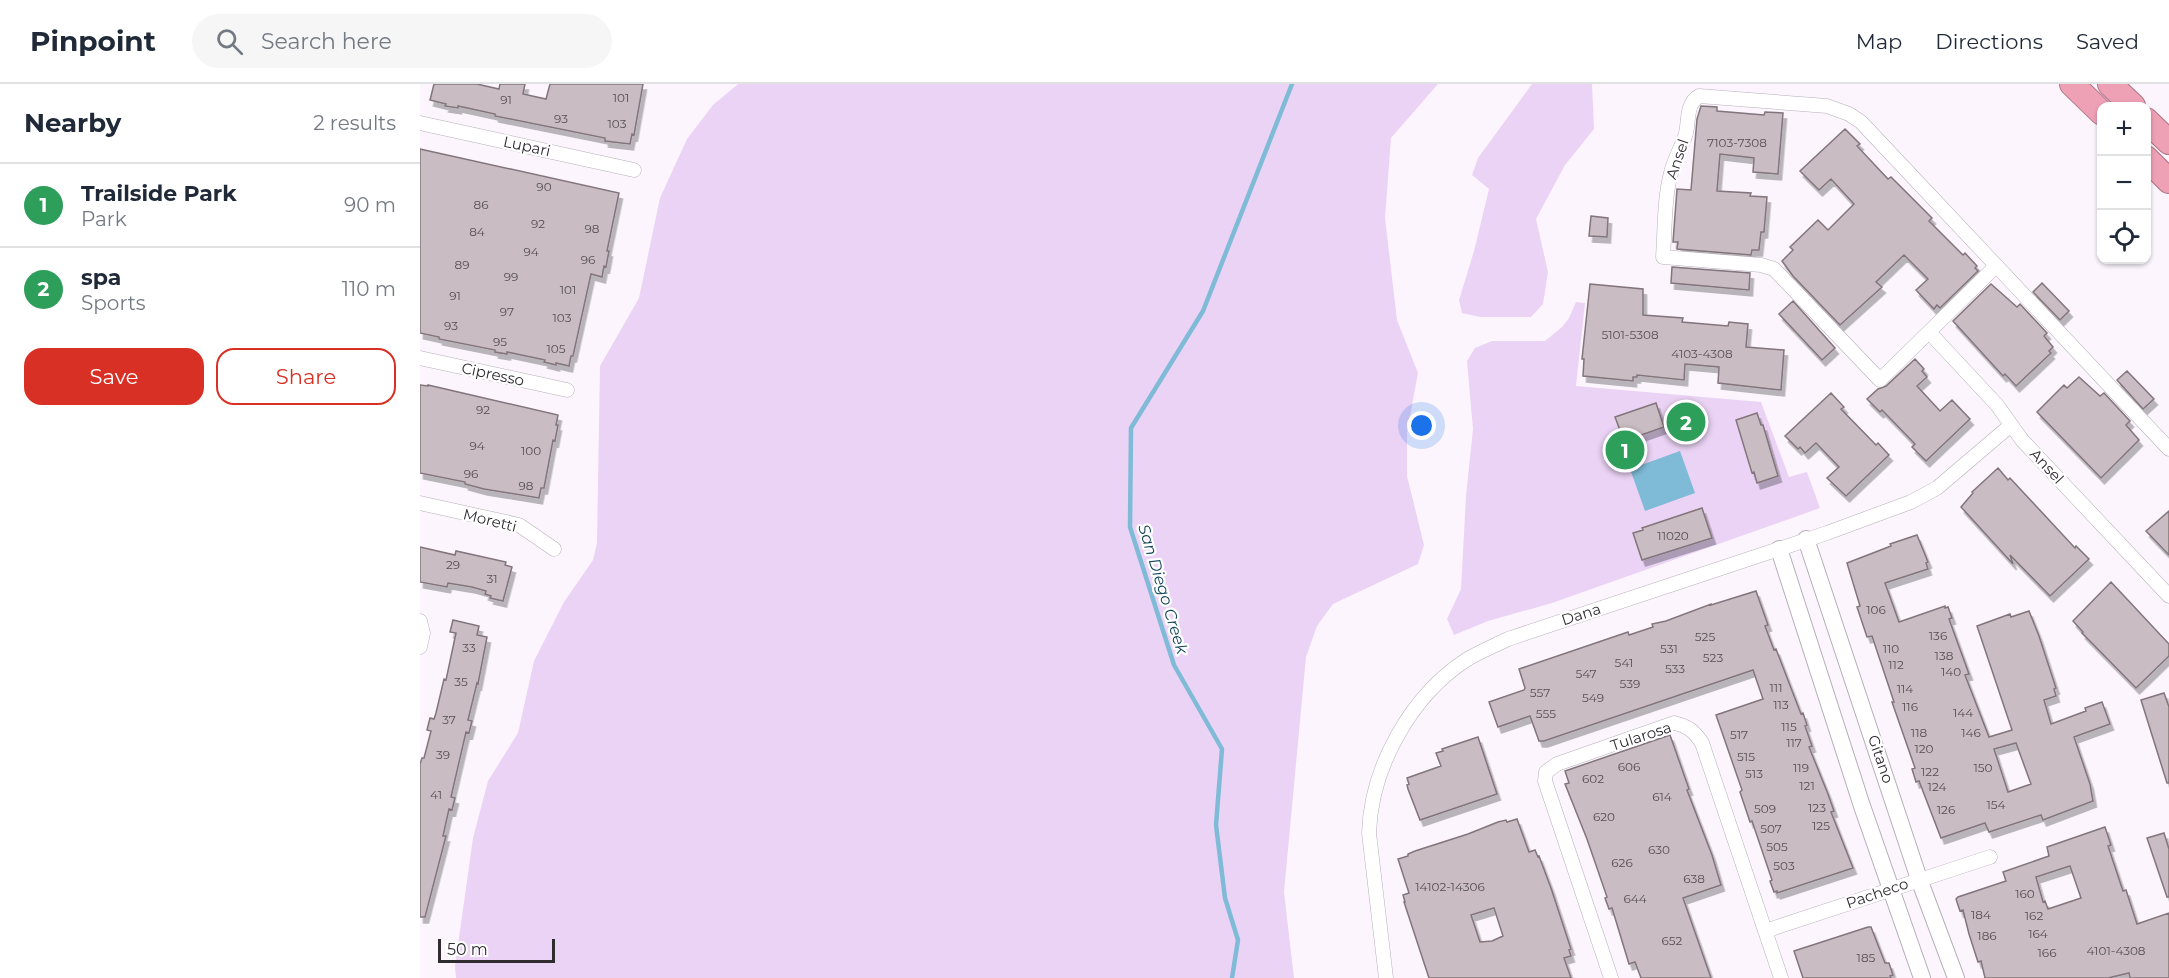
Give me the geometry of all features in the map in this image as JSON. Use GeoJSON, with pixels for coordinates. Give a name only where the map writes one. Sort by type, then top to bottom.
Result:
{"type":"FeatureCollection","features":[{"type":"Feature","properties":{"kind":"highway"},"geometry":{"type":"LineString","coordinates":[[2072,84],[2097,108]]}},
{"type":"Feature","properties":{"kind":"highway"},"geometry":{"type":"LineString","coordinates":[[2110,84],[2129,102]]}},
{"type":"Feature","properties":{"kind":"highway"},"geometry":{"type":"LineString","coordinates":[[2151,125],[2169,142]]}},
{"type":"Feature","properties":{"kind":"street","name":"Ansel"},"geometry":{"type":"LineString","coordinates":[[1996,266],[1880,380],[1774,269],[1761,265],[1663,256],[1671,171],[1683,142],[1693,100],[1699,96],[1827,106],[1849,114],[1868,130],[2169,449]]}},
{"type":"Feature","properties":{"kind":"street","name":"Lupari"},"geometry":{"type":"LineString","coordinates":[[420,123],[634,170]]}},
{"type":"Feature","properties":{"kind":"street","name":"Ansel"},"geometry":{"type":"LineString","coordinates":[[1929,332],[1997,405],[2022,440],[2169,596]]}},
{"type":"Feature","properties":{"kind":"street","name":"Cipresso"},"geometry":{"type":"LineString","coordinates":[[420,358],[567,390]]}},
{"type":"Feature","properties":{"kind":"street","name":"Dana"},"geometry":{"type":"LineString","coordinates":[[1386,978],[1369,821],[1380,774],[1401,731],[1428,694],[1466,660],[1508,639],[1779,549],[1911,502],[1937,488],[2011,425]]}},
{"type":"Feature","properties":{"kind":"street","name":"Moretti"},"geometry":{"type":"LineString","coordinates":[[420,503],[519,525],[554,549]]}},
{"type":"Feature","properties":{"kind":"street","name":"Gitano"},"geometry":{"type":"LineString","coordinates":[[1806,539],[1919,879],[1956,978]]}},
{"type":"Feature","properties":{"kind":"street"},"geometry":{"type":"LineString","coordinates":[[1779,549],[1890,888],[1922,978]]}},
{"type":"Feature","properties":{"kind":"street"},"geometry":{"type":"LineString","coordinates":[[420,621],[423,633],[420,647]]}},
{"type":"Feature","properties":{"kind":"street","name":"Tularosa"},"geometry":{"type":"LineString","coordinates":[[1611,978],[1545,781],[1546,772],[1557,764],[1674,723],[1685,725],[1702,743],[1781,978]]}},
{"type":"Feature","properties":{"kind":"street","name":"Pacheco"},"geometry":{"type":"LineString","coordinates":[[1765,931],[1990,857]]}},
{"type":"Feature","properties":{"kind":"shaded area"},"geometry":{"type":"Polygon","coordinates":[[[738,84],[1438,84],[1391,138],[1385,218],[1397,320],[1418,373],[1407,432],[1407,476],[1424,545],[1418,564],[1333,604],[1317,626],[1306,657],[1284,892],[1294,978],[456,978],[455,966],[473,838],[488,781],[518,733],[534,661],[564,602],[593,560],[597,543],[600,366],[639,298],[660,198],[687,139],[713,105],[738,84]]]}},
{"type":"Feature","properties":{"kind":"shaded area"},"geometry":{"type":"Polygon","coordinates":[[[1532,84],[1592,84],[1594,129],[1565,165],[1536,219],[1548,272],[1543,304],[1531,317],[1480,317],[1462,313],[1459,300],[1489,189],[1472,175],[1478,158],[1532,84]]]}},
{"type":"Feature","properties":{"kind":"shaded area"},"geometry":{"type":"Polygon","coordinates":[[[1576,302],[1585,303],[1576,386],[1761,402],[1789,477],[1807,472],[1820,508],[1552,603],[1488,621],[1454,635],[1447,619],[1461,589],[1466,496],[1473,429],[1467,361],[1475,348],[1492,341],[1545,341],[1562,327],[1576,302]]]}},
{"type":"Feature","properties":{"kind":"water"},"geometry":{"type":"Polygon","coordinates":[[[1680,451],[1695,493],[1645,511],[1630,469],[1680,451]]]}},
{"type":"Feature","properties":{"kind":"building"},"geometry":{"type":"Polygon","coordinates":[[[434,84],[477,84],[499,89],[500,84],[525,84],[523,94],[546,99],[550,84],[643,84],[634,135],[632,134],[630,144],[605,141],[605,138],[495,116],[495,114],[458,106],[458,108],[445,106],[446,104],[430,100],[434,84]]]}},
{"type":"Feature","properties":{"kind":"building"},"geometry":{"type":"Polygon","coordinates":[[[1701,106],[1717,107],[1717,111],[1764,115],[1765,112],[1783,113],[1778,174],[1753,172],[1754,158],[1720,154],[1717,191],[1751,193],[1750,196],[1767,197],[1764,232],[1761,232],[1759,250],[1752,250],[1751,255],[1677,249],[1678,242],[1673,242],[1677,189],[1691,190],[1697,119],[1701,106]]]}},
{"type":"Feature","properties":{"kind":"building"},"geometry":{"type":"Polygon","coordinates":[[[1845,129],[1860,144],[1857,146],[1888,179],[1891,177],[1932,218],[1929,221],[1977,266],[1975,268],[1978,271],[1940,308],[1937,305],[1934,309],[1916,290],[1928,279],[1904,255],[1876,282],[1882,287],[1840,325],[1793,276],[1782,261],[1793,250],[1790,247],[1818,220],[1828,230],[1854,204],[1831,179],[1819,190],[1800,171],[1845,129]]]}},
{"type":"Feature","properties":{"kind":"building"},"geometry":{"type":"Polygon","coordinates":[[[420,149],[619,193],[606,267],[604,266],[602,277],[591,274],[569,366],[556,363],[556,365],[544,362],[545,360],[507,352],[507,354],[495,352],[495,350],[420,333],[420,149]]]}},
{"type":"Feature","properties":{"kind":"building"},"geometry":{"type":"Polygon","coordinates":[[[1591,216],[1608,218],[1607,237],[1589,236],[1591,216]]]}},
{"type":"Feature","properties":{"kind":"building"},"geometry":{"type":"Polygon","coordinates":[[[1672,267],[1750,273],[1749,290],[1671,283],[1672,267]]]}},
{"type":"Feature","properties":{"kind":"building"},"geometry":{"type":"Polygon","coordinates":[[[2042,283],[2069,311],[2060,320],[2033,292],[2042,283]]]}},
{"type":"Feature","properties":{"kind":"building"},"geometry":{"type":"Polygon","coordinates":[[[1590,284],[1643,289],[1643,315],[1683,318],[1682,322],[1728,326],[1729,322],[1748,324],[1746,347],[1784,350],[1781,390],[1718,383],[1719,367],[1685,364],[1684,380],[1637,375],[1633,377],[1633,381],[1583,376],[1584,359],[1582,359],[1590,284]]]}},
{"type":"Feature","properties":{"kind":"building"},"geometry":{"type":"Polygon","coordinates":[[[1991,284],[2017,307],[2020,304],[2047,333],[2044,336],[2053,347],[2049,351],[2051,353],[2016,386],[2005,374],[2003,376],[1953,321],[1991,284]]]}},
{"type":"Feature","properties":{"kind":"building"},"geometry":{"type":"Polygon","coordinates":[[[1793,301],[1835,348],[1822,360],[1779,314],[1793,301]]]}},
{"type":"Feature","properties":{"kind":"building"},"geometry":{"type":"Polygon","coordinates":[[[1915,359],[1924,369],[1922,371],[1927,377],[1917,386],[1940,411],[1952,400],[1970,419],[1926,461],[1912,447],[1915,444],[1882,410],[1880,412],[1867,399],[1878,389],[1886,386],[1915,359]]]}},
{"type":"Feature","properties":{"kind":"building"},"geometry":{"type":"Polygon","coordinates":[[[2127,371],[2154,399],[2143,409],[2117,380],[2127,371]]]}},
{"type":"Feature","properties":{"kind":"building"},"geometry":{"type":"Polygon","coordinates":[[[2079,377],[2100,396],[2104,393],[2130,421],[2126,425],[2139,440],[2101,478],[2037,412],[2064,385],[2067,388],[2079,377]]]}},
{"type":"Feature","properties":{"kind":"building"},"geometry":{"type":"Polygon","coordinates":[[[420,385],[558,415],[555,441],[553,440],[544,488],[541,488],[539,498],[484,489],[465,484],[465,482],[420,473],[420,385]]]}},
{"type":"Feature","properties":{"kind":"building"},"geometry":{"type":"Polygon","coordinates":[[[1831,393],[1844,407],[1841,409],[1889,455],[1846,496],[1827,478],[1839,467],[1816,443],[1805,453],[1785,436],[1831,393]]]}},
{"type":"Feature","properties":{"kind":"building"},"geometry":{"type":"Polygon","coordinates":[[[1656,403],[1664,427],[1624,441],[1615,417],[1656,403]]]}},
{"type":"Feature","properties":{"kind":"building"},"geometry":{"type":"Polygon","coordinates":[[[1757,413],[1763,425],[1778,476],[1757,483],[1736,420],[1757,413]]]}},
{"type":"Feature","properties":{"kind":"building"},"geometry":{"type":"Polygon","coordinates":[[[1998,468],[2075,548],[2076,546],[2089,559],[2050,596],[2010,555],[2013,564],[1961,507],[1972,492],[1998,468]]]}},
{"type":"Feature","properties":{"kind":"building"},"geometry":{"type":"Polygon","coordinates":[[[1702,508],[1712,538],[1642,560],[1633,533],[1702,508]]]}},
{"type":"Feature","properties":{"kind":"building"},"geometry":{"type":"Polygon","coordinates":[[[2169,511],[2169,555],[2146,531],[2169,511]]]}},
{"type":"Feature","properties":{"kind":"building"},"geometry":{"type":"Polygon","coordinates":[[[1917,535],[1928,562],[1926,563],[1928,569],[1885,583],[1899,622],[1945,606],[1945,608],[1948,607],[1952,618],[1949,619],[1969,674],[1965,675],[1989,737],[2012,730],[1977,626],[2010,614],[2011,617],[2029,611],[2039,636],[2056,688],[2054,689],[2056,696],[2044,700],[2051,724],[2086,711],[2085,708],[2102,702],[2110,724],[2074,737],[2090,784],[2093,801],[2043,820],[2041,815],[1989,832],[1985,823],[1941,838],[1919,781],[1916,782],[1912,769],[1915,768],[1872,636],[1867,637],[1857,607],[1860,606],[1847,563],[1891,546],[1890,544],[1917,535]],[[2016,743],[1994,749],[2008,792],[2031,784],[2016,743]]]}},
{"type":"Feature","properties":{"kind":"building"},"geometry":{"type":"Polygon","coordinates":[[[420,547],[455,555],[456,551],[506,562],[505,565],[512,567],[503,601],[490,598],[491,596],[485,594],[486,591],[472,587],[448,583],[447,587],[420,582],[420,547]]]}},
{"type":"Feature","properties":{"kind":"building"},"geometry":{"type":"Polygon","coordinates":[[[2111,582],[2169,644],[2169,656],[2136,688],[2073,621],[2111,582]]]}},
{"type":"Feature","properties":{"kind":"building"},"geometry":{"type":"Polygon","coordinates":[[[1756,591],[1774,650],[1776,649],[1801,714],[1803,713],[1812,746],[1809,747],[1853,868],[1777,893],[1777,891],[1774,892],[1770,881],[1772,880],[1752,821],[1750,822],[1740,792],[1742,790],[1716,715],[1763,699],[1753,670],[1544,741],[1539,741],[1530,716],[1498,727],[1489,702],[1524,690],[1519,669],[1628,632],[1629,635],[1653,627],[1652,624],[1756,591]]]}},
{"type":"Feature","properties":{"kind":"building"},"geometry":{"type":"Polygon","coordinates":[[[453,620],[479,626],[477,635],[487,637],[468,720],[472,721],[469,733],[466,732],[451,797],[455,798],[452,810],[449,809],[443,836],[446,836],[425,917],[420,917],[420,764],[424,758],[431,731],[427,730],[430,718],[434,719],[444,679],[446,680],[456,633],[450,632],[453,620]]]}},
{"type":"Feature","properties":{"kind":"building"},"geometry":{"type":"Polygon","coordinates":[[[2164,693],[2169,707],[2169,783],[2167,783],[2141,700],[2164,693]]]}},
{"type":"Feature","properties":{"kind":"building"},"geometry":{"type":"Polygon","coordinates":[[[1670,735],[1721,885],[1683,898],[1711,978],[1641,978],[1635,962],[1629,964],[1612,908],[1609,909],[1587,839],[1565,784],[1569,783],[1565,771],[1670,735]]]}},
{"type":"Feature","properties":{"kind":"building"},"geometry":{"type":"Polygon","coordinates":[[[1478,737],[1497,794],[1420,820],[1408,789],[1407,778],[1441,766],[1436,753],[1443,751],[1442,749],[1478,737]]]}},
{"type":"Feature","properties":{"kind":"building"},"geometry":{"type":"Polygon","coordinates":[[[1517,819],[1529,852],[1535,850],[1539,856],[1571,949],[1569,950],[1571,956],[1564,958],[1571,978],[1429,978],[1404,902],[1403,895],[1409,893],[1398,859],[1498,822],[1506,820],[1507,822],[1517,819]],[[1494,908],[1471,915],[1480,942],[1492,941],[1503,936],[1494,908]]]}},
{"type":"Feature","properties":{"kind":"building"},"geometry":{"type":"Polygon","coordinates":[[[2105,827],[2111,845],[2108,846],[2137,924],[2169,913],[2169,978],[2130,978],[2129,973],[2108,978],[1985,978],[1963,910],[1960,911],[1956,899],[2006,881],[2003,872],[2049,856],[2047,847],[2105,827]],[[2070,866],[2036,877],[2043,902],[2045,901],[2048,909],[2081,898],[2070,866]]]}},
{"type":"Feature","properties":{"kind":"building"},"geometry":{"type":"Polygon","coordinates":[[[2164,833],[2169,849],[2169,897],[2167,897],[2147,838],[2164,833]]]}},
{"type":"Feature","properties":{"kind":"building"},"geometry":{"type":"Polygon","coordinates":[[[1871,927],[1885,963],[1889,963],[1893,975],[1890,976],[1891,978],[1803,978],[1794,951],[1871,927]]]}},
{"type":"Feature","properties":{"kind":"waterway","name":"San Diego Creek"},"geometry":{"type":"LineString","coordinates":[[1232,978],[1238,940],[1225,898],[1216,825],[1222,749],[1174,665],[1130,527],[1131,428],[1203,311],[1292,84]]}},
{"type":"Feature","properties":{"kind":"place","name":"spa"},"geometry":{"type":"Point","coordinates":[1686,422]}},
{"type":"Feature","properties":{"kind":"place","name":"Trailside Park"},"geometry":{"type":"Point","coordinates":[1625,450]}}]}
